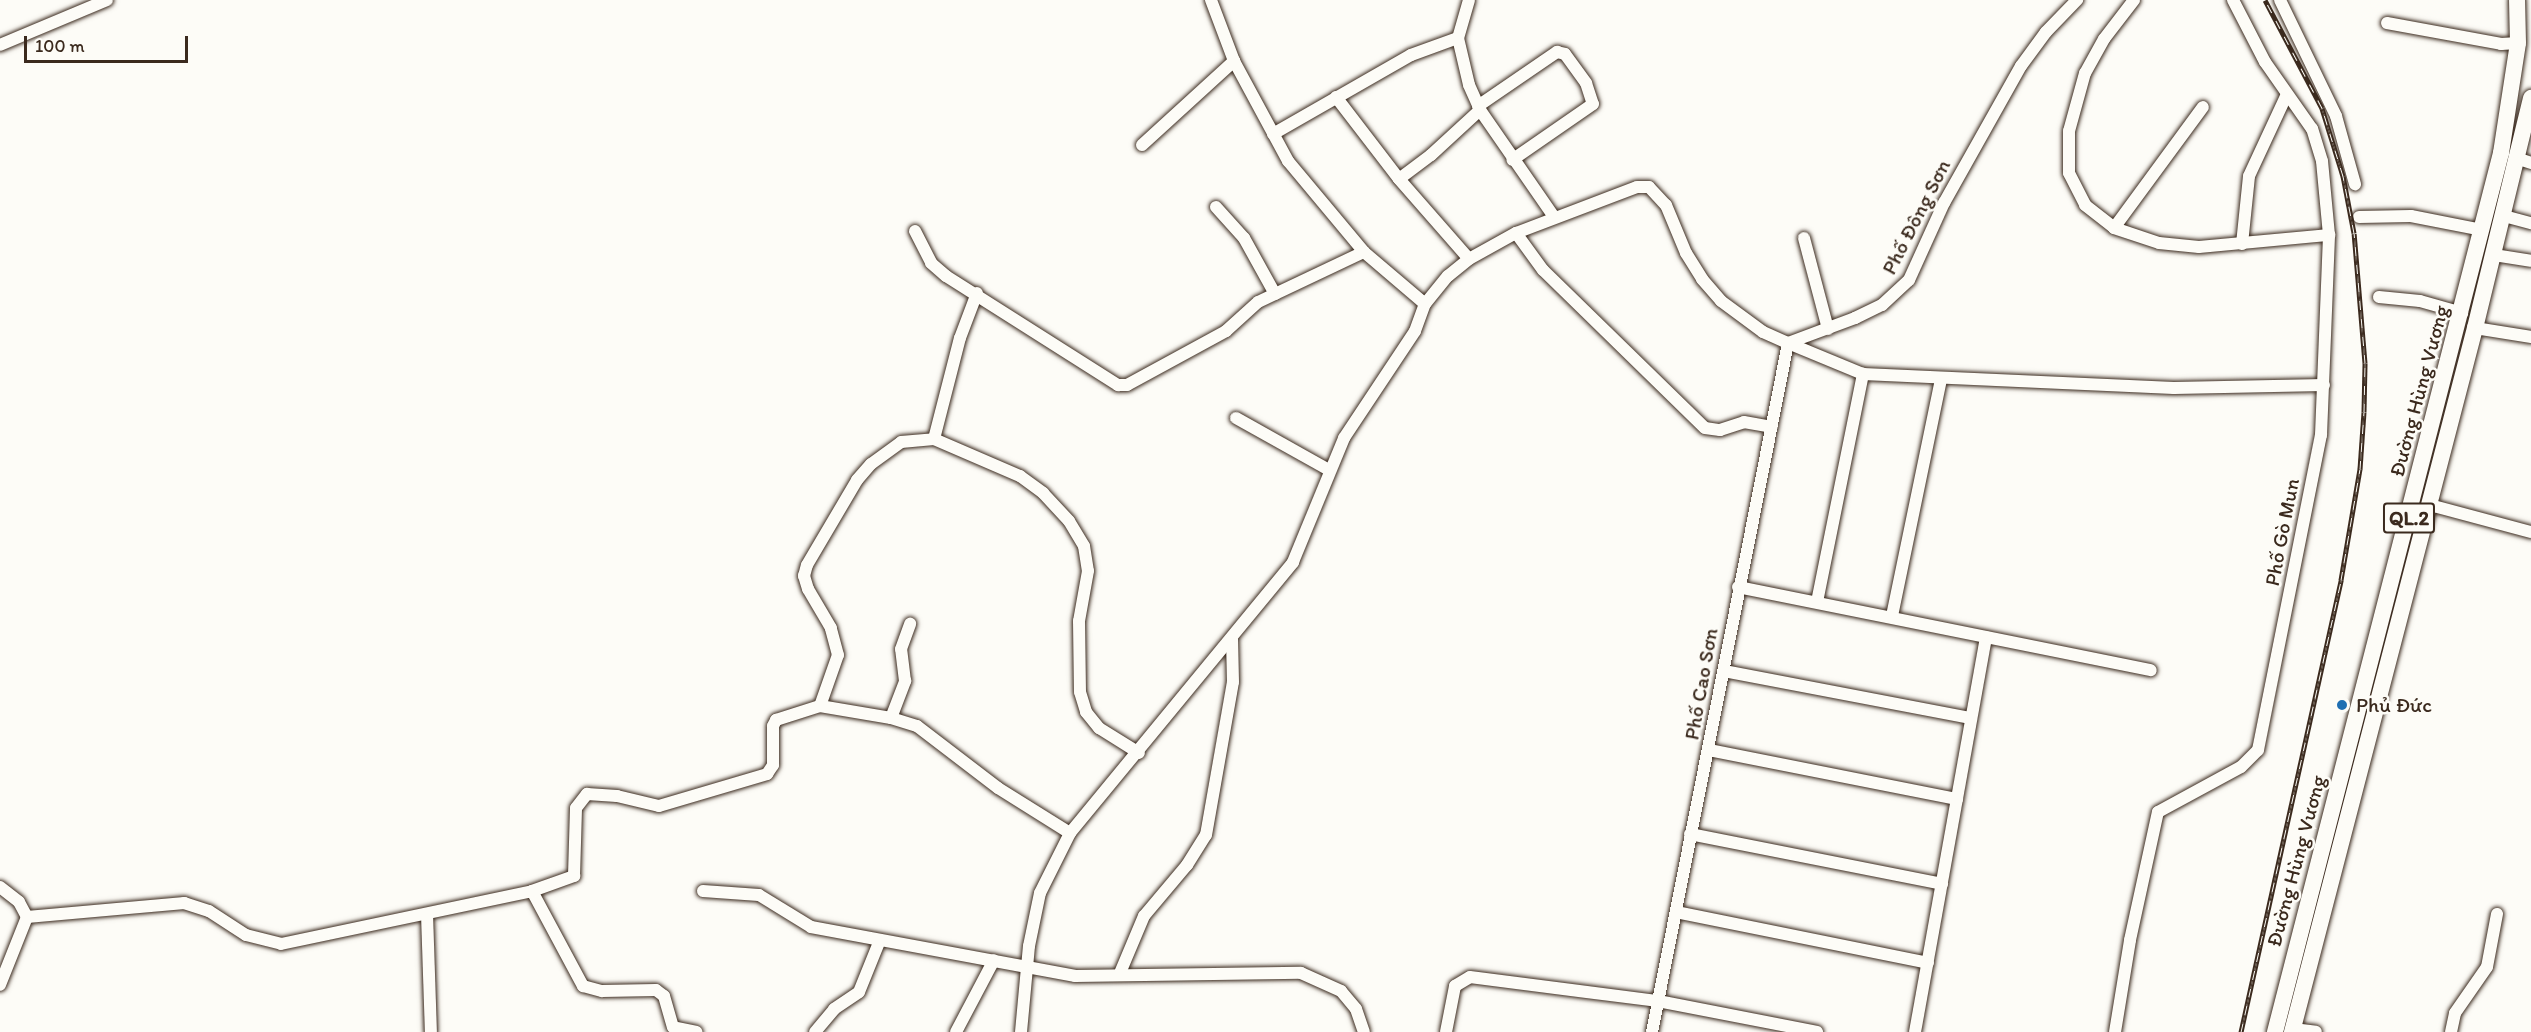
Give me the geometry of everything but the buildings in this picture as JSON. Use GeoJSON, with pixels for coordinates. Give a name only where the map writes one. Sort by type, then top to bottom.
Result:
{"type":"FeatureCollection","features":[{"type":"Feature","properties":{"kind":"highway","name":"Đường Hùng Vương"},"geometry":{"type":"LineString","coordinates":[[2275,1032],[2462,313],[2501,153],[2518,43],[2517,0]]}},
{"type":"Feature","properties":{"kind":"highway","name":"Đường Hùng Vương"},"geometry":{"type":"LineString","coordinates":[[2293,1030],[2504,216],[2525,161],[2531,98]]}},
{"type":"Feature","properties":{"kind":"street"},"geometry":{"type":"LineString","coordinates":[[0,45],[107,0]]}},
{"type":"Feature","properties":{"kind":"street"},"geometry":{"type":"LineString","coordinates":[[1211,0],[1234,61],[1273,134],[1305,185],[1364,252],[1425,304]]}},
{"type":"Feature","properties":{"kind":"street"},"geometry":{"type":"LineString","coordinates":[[1469,0],[1458,38],[1479,108],[1512,160],[1554,217]]}},
{"type":"Feature","properties":{"kind":"street","name":"Phố Đông Sơn"},"geometry":{"type":"LineString","coordinates":[[1788,343],[1882,306],[1905,286],[1950,193],[2021,66],[2046,32],[2078,0]]}},
{"type":"Feature","properties":{"kind":"street"},"geometry":{"type":"LineString","coordinates":[[2134,0],[2104,39],[2085,73],[2069,131],[2069,173],[2085,205],[2114,228],[2180,245],[2242,244],[2329,235]]}},
{"type":"Feature","properties":{"kind":"street","name":"Phố Gò Mun"},"geometry":{"type":"LineString","coordinates":[[2115,1032],[2130,939],[2158,812],[2241,767],[2258,750],[2321,435],[2329,235],[2322,161],[2312,129],[2249,34],[2233,0]]}},
{"type":"Feature","properties":{"kind":"street"},"geometry":{"type":"LineString","coordinates":[[2280,0],[2336,116],[2355,184]]}},
{"type":"Feature","properties":{"kind":"street"},"geometry":{"type":"LineString","coordinates":[[2387,23],[2501,44],[2518,43]]}},
{"type":"Feature","properties":{"kind":"street"},"geometry":{"type":"LineString","coordinates":[[1273,134],[1411,55],[1458,38]]}},
{"type":"Feature","properties":{"kind":"street"},"geometry":{"type":"LineString","coordinates":[[1399,179],[1431,155],[1479,108],[1557,52],[1565,54],[1586,83],[1593,104],[1512,160]]}},
{"type":"Feature","properties":{"kind":"street"},"geometry":{"type":"LineString","coordinates":[[1142,145],[1234,61]]}},
{"type":"Feature","properties":{"kind":"street"},"geometry":{"type":"LineString","coordinates":[[2242,244],[2249,176],[2288,94]]}},
{"type":"Feature","properties":{"kind":"street"},"geometry":{"type":"LineString","coordinates":[[1336,97],[1399,179],[1469,259]]}},
{"type":"Feature","properties":{"kind":"street"},"geometry":{"type":"LineString","coordinates":[[2114,228],[2203,107]]}},
{"type":"Feature","properties":{"kind":"street"},"geometry":{"type":"LineString","coordinates":[[1021,1032],[1029,969],[1029,946],[1040,893],[1070,833],[1232,639],[1293,562],[1329,470],[1360,410],[1415,331],[1425,304],[1448,276],[1469,259],[1516,233],[1637,187],[1649,188],[1663,200],[1686,253],[1711,290],[1763,332],[1863,374],[2174,388],[2324,385]]}},
{"type":"Feature","properties":{"kind":"street"},"geometry":{"type":"LineString","coordinates":[[1216,207],[1244,238],[1275,294]]}},
{"type":"Feature","properties":{"kind":"street"},"geometry":{"type":"LineString","coordinates":[[2359,217],[2411,216],[2482,230]]}},
{"type":"Feature","properties":{"kind":"street"},"geometry":{"type":"LineString","coordinates":[[2504,216],[2531,223]]}},
{"type":"Feature","properties":{"kind":"street"},"geometry":{"type":"LineString","coordinates":[[915,231],[931,263],[1118,385],[1127,385],[1226,331],[1249,309],[1275,294],[1364,252]]}},
{"type":"Feature","properties":{"kind":"street"},"geometry":{"type":"LineString","coordinates":[[1516,233],[1543,270],[1705,428],[1720,430],[1744,422],[1772,427]]}},
{"type":"Feature","properties":{"kind":"street"},"geometry":{"type":"LineString","coordinates":[[1804,238],[1828,329]]}},
{"type":"Feature","properties":{"kind":"street"},"geometry":{"type":"LineString","coordinates":[[2494,255],[2531,261]]}},
{"type":"Feature","properties":{"kind":"street"},"geometry":{"type":"LineString","coordinates":[[934,440],[960,338],[977,293]]}},
{"type":"Feature","properties":{"kind":"street"},"geometry":{"type":"LineString","coordinates":[[2379,297],[2420,301],[2462,313]]}},
{"type":"Feature","properties":{"kind":"street"},"geometry":{"type":"LineString","coordinates":[[2475,328],[2531,338]]}},
{"type":"Feature","properties":{"kind":"street","name":"Phố Cao Sơn"},"geometry":{"type":"LineString","coordinates":[[1652,1032],[1690,834],[1709,750],[1738,587],[1788,343]]}},
{"type":"Feature","properties":{"kind":"street"},"geometry":{"type":"LineString","coordinates":[[1817,602],[1863,374]]}},
{"type":"Feature","properties":{"kind":"street"},"geometry":{"type":"LineString","coordinates":[[1892,616],[1941,379]]}},
{"type":"Feature","properties":{"kind":"street"},"geometry":{"type":"LineString","coordinates":[[1236,418],[1329,470]]}},
{"type":"Feature","properties":{"kind":"street"},"geometry":{"type":"LineString","coordinates":[[820,706],[838,655],[831,628],[808,589],[804,576],[807,565],[857,480],[871,464],[901,442],[934,440],[1020,476],[1043,493],[1069,521],[1084,546],[1088,571],[1079,621],[1080,692],[1086,712],[1099,728],[1138,753]]}},
{"type":"Feature","properties":{"kind":"street"},"geometry":{"type":"LineString","coordinates":[[2430,505],[2531,532]]}},
{"type":"Feature","properties":{"kind":"street"},"geometry":{"type":"LineString","coordinates":[[1738,587],[1892,616],[2151,670]]}},
{"type":"Feature","properties":{"kind":"street"},"geometry":{"type":"LineString","coordinates":[[891,718],[905,681],[901,649],[910,624]]}},
{"type":"Feature","properties":{"kind":"street"},"geometry":{"type":"LineString","coordinates":[[1915,1032],[1986,637]]}},
{"type":"Feature","properties":{"kind":"street"},"geometry":{"type":"LineString","coordinates":[[1120,974],[1144,916],[1187,865],[1206,835],[1233,682],[1232,639]]}},
{"type":"Feature","properties":{"kind":"street"},"geometry":{"type":"LineString","coordinates":[[1724,671],[1970,718]]}},
{"type":"Feature","properties":{"kind":"street"},"geometry":{"type":"LineString","coordinates":[[27,917],[184,903],[209,911],[246,935],[281,944],[532,891],[574,876],[576,808],[587,794],[609,794],[659,806],[766,774],[773,765],[772,726],[776,720],[820,706],[891,718],[917,726],[998,788],[1070,833]]}},
{"type":"Feature","properties":{"kind":"street"},"geometry":{"type":"LineString","coordinates":[[1709,750],[1957,799]]}},
{"type":"Feature","properties":{"kind":"street"},"geometry":{"type":"LineString","coordinates":[[1690,834],[1942,884]]}},
{"type":"Feature","properties":{"kind":"street"},"geometry":{"type":"LineString","coordinates":[[0,887],[19,902],[27,917],[20,942],[0,985]]}},
{"type":"Feature","properties":{"kind":"street"},"geometry":{"type":"LineString","coordinates":[[532,891],[583,986],[602,991],[656,990],[664,996],[673,1028],[696,1032]]}},
{"type":"Feature","properties":{"kind":"street"},"geometry":{"type":"LineString","coordinates":[[703,891],[759,896],[811,927],[1075,976],[1301,973],[1341,991],[1356,1009],[1364,1032]]}},
{"type":"Feature","properties":{"kind":"street"},"geometry":{"type":"LineString","coordinates":[[1676,912],[1928,963]]}},
{"type":"Feature","properties":{"kind":"street"},"geometry":{"type":"LineString","coordinates":[[427,914],[431,1032]]}},
{"type":"Feature","properties":{"kind":"street"},"geometry":{"type":"LineString","coordinates":[[2451,1032],[2455,1013],[2487,967],[2497,914]]}},
{"type":"Feature","properties":{"kind":"street"},"geometry":{"type":"LineString","coordinates":[[815,1032],[834,1009],[859,992],[880,940]]}},
{"type":"Feature","properties":{"kind":"street"},"geometry":{"type":"LineString","coordinates":[[956,1032],[994,960]]}},
{"type":"Feature","properties":{"kind":"street"},"geometry":{"type":"LineString","coordinates":[[1446,1032],[1455,986],[1470,977],[1658,1001],[1817,1032]]}},
{"type":"Feature","properties":{"kind":"street"},"geometry":{"type":"LineString","coordinates":[[2293,1030],[2316,1032]]}},
{"type":"Feature","properties":{"kind":"railway"},"geometry":{"type":"LineString","coordinates":[[2241,1032],[2341,580],[2360,469],[2364,412],[2365,363],[2354,233],[2343,176],[2322,108],[2265,0]]}},
{"type":"Feature","properties":{"kind":"place","name":"Phủ Đức"},"geometry":{"type":"Point","coordinates":[2342,705]}}]}
